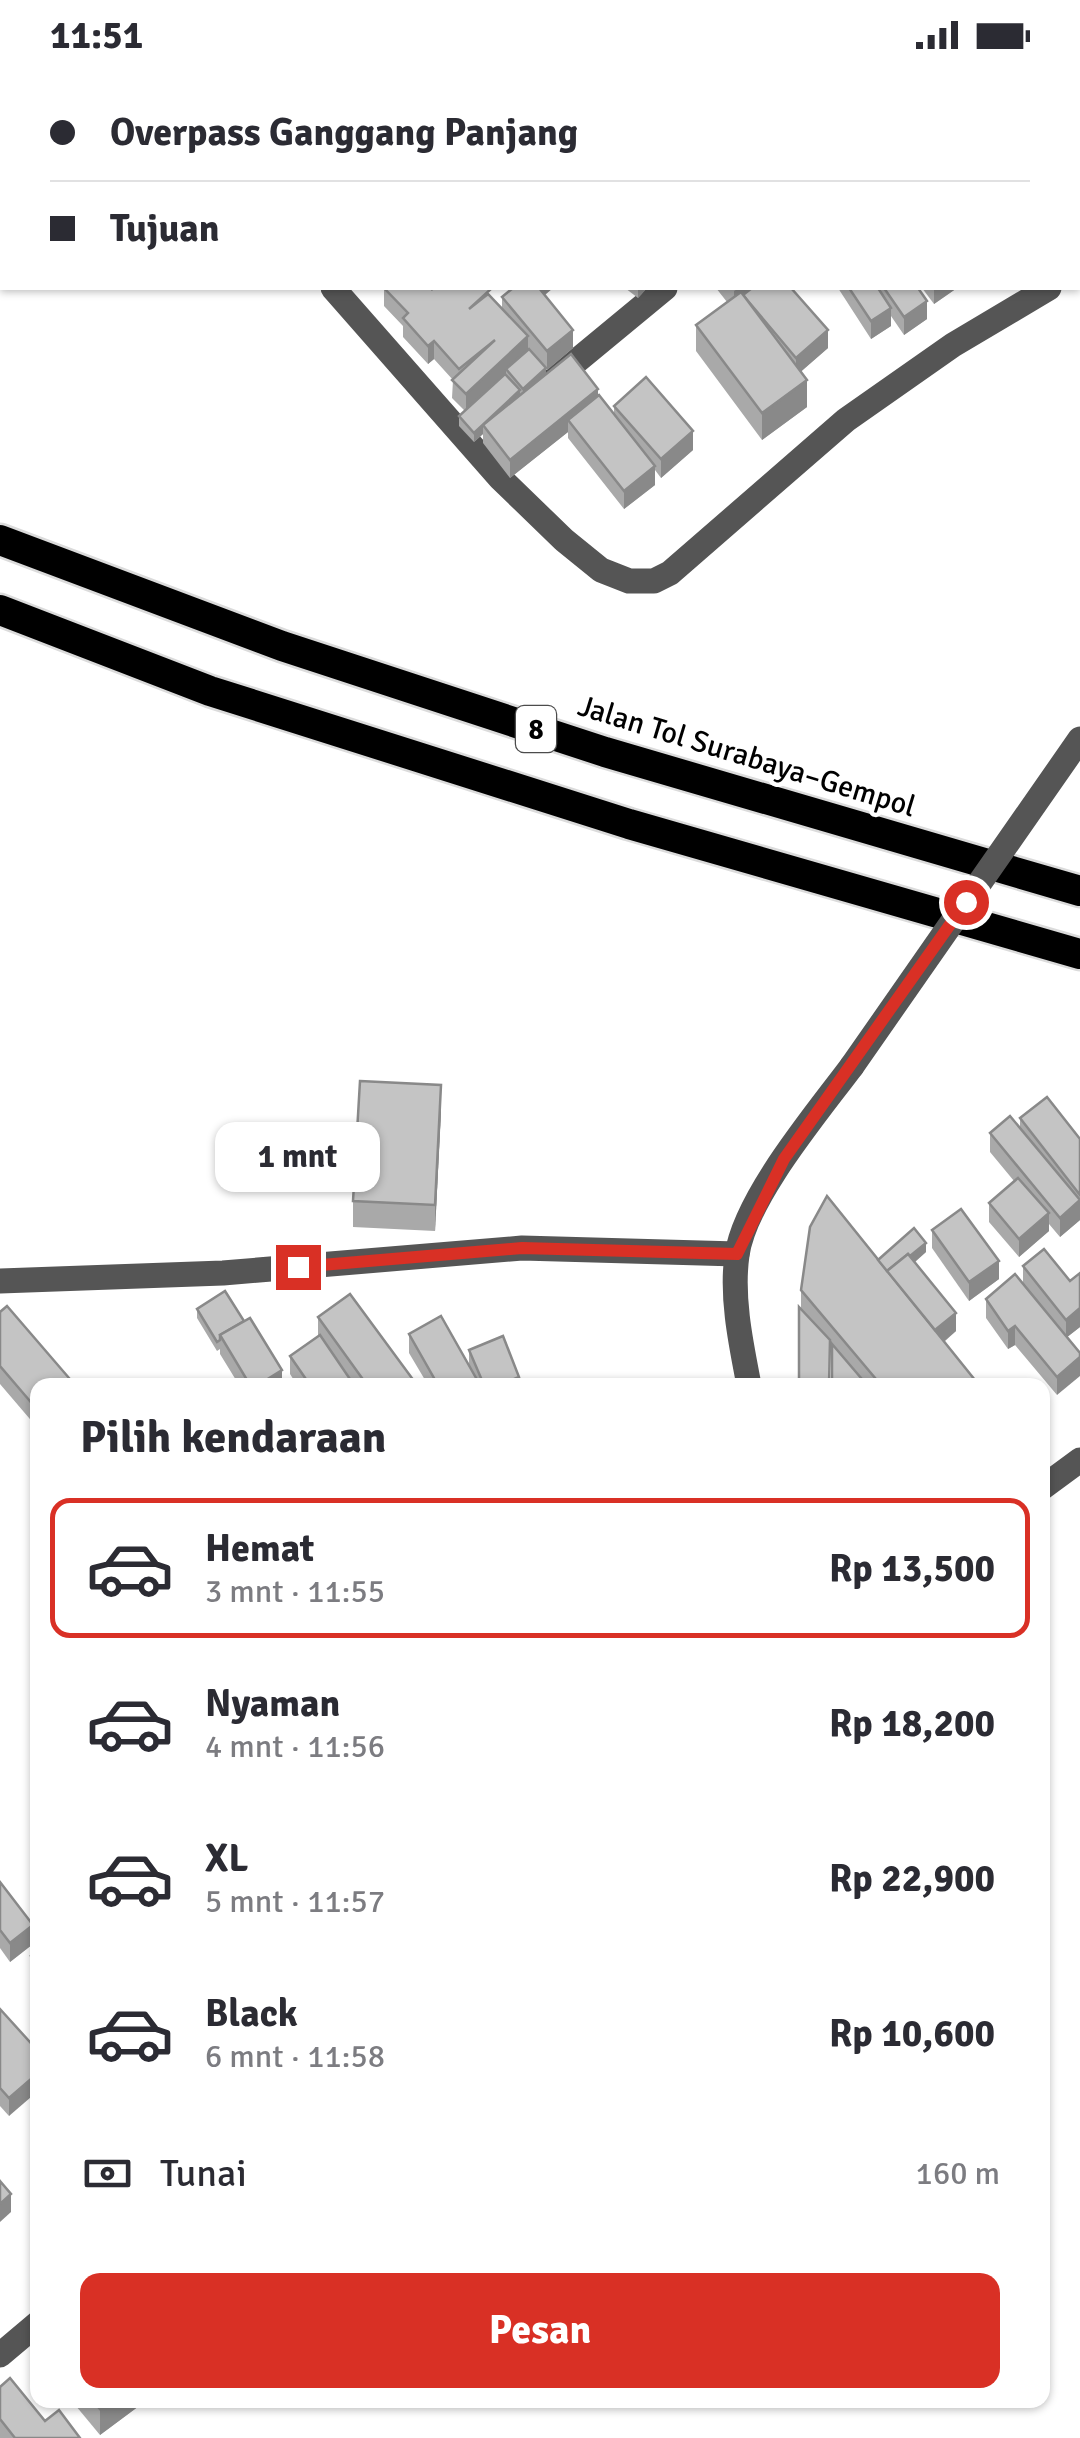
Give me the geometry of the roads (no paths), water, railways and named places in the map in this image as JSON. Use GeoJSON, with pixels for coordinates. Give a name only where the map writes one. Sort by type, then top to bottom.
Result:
{"type":"FeatureCollection","features":[{"type":"Feature","properties":{"kind":"highway","name":"Jalan Tol Surabaya–Gempol"},"geometry":{"type":"LineString","coordinates":[[0,540],[282,646],[605,752],[1080,891]]}},
{"type":"Feature","properties":{"kind":"highway","name":"8"},"geometry":{"type":"LineString","coordinates":[[0,610],[229,697],[629,824],[1080,954]]}},
{"type":"Feature","properties":{"kind":"street"},"geometry":{"type":"LineString","coordinates":[[336,290],[481,442],[564,540],[601,570],[629,581],[654,581],[670,573],[846,420],[953,346],[1046,290]]}},
{"type":"Feature","properties":{"kind":"street"},"geometry":{"type":"LineString","coordinates":[[534,396],[663,290]]}},
{"type":"Feature","properties":{"kind":"street"},"geometry":{"type":"LineString","coordinates":[[748,1378],[739,1330],[737,1254],[784,1159],[1080,739]]}},
{"type":"Feature","properties":{"kind":"street"},"geometry":{"type":"LineString","coordinates":[[0,1281],[223,1273],[522,1248],[737,1254]]}},
{"type":"Feature","properties":{"kind":"street"},"geometry":{"type":"LineString","coordinates":[[1050,1482],[1080,1460]]}},
{"type":"Feature","properties":{"kind":"street"},"geometry":{"type":"LineString","coordinates":[[0,2355],[30,2329]]}}]}
